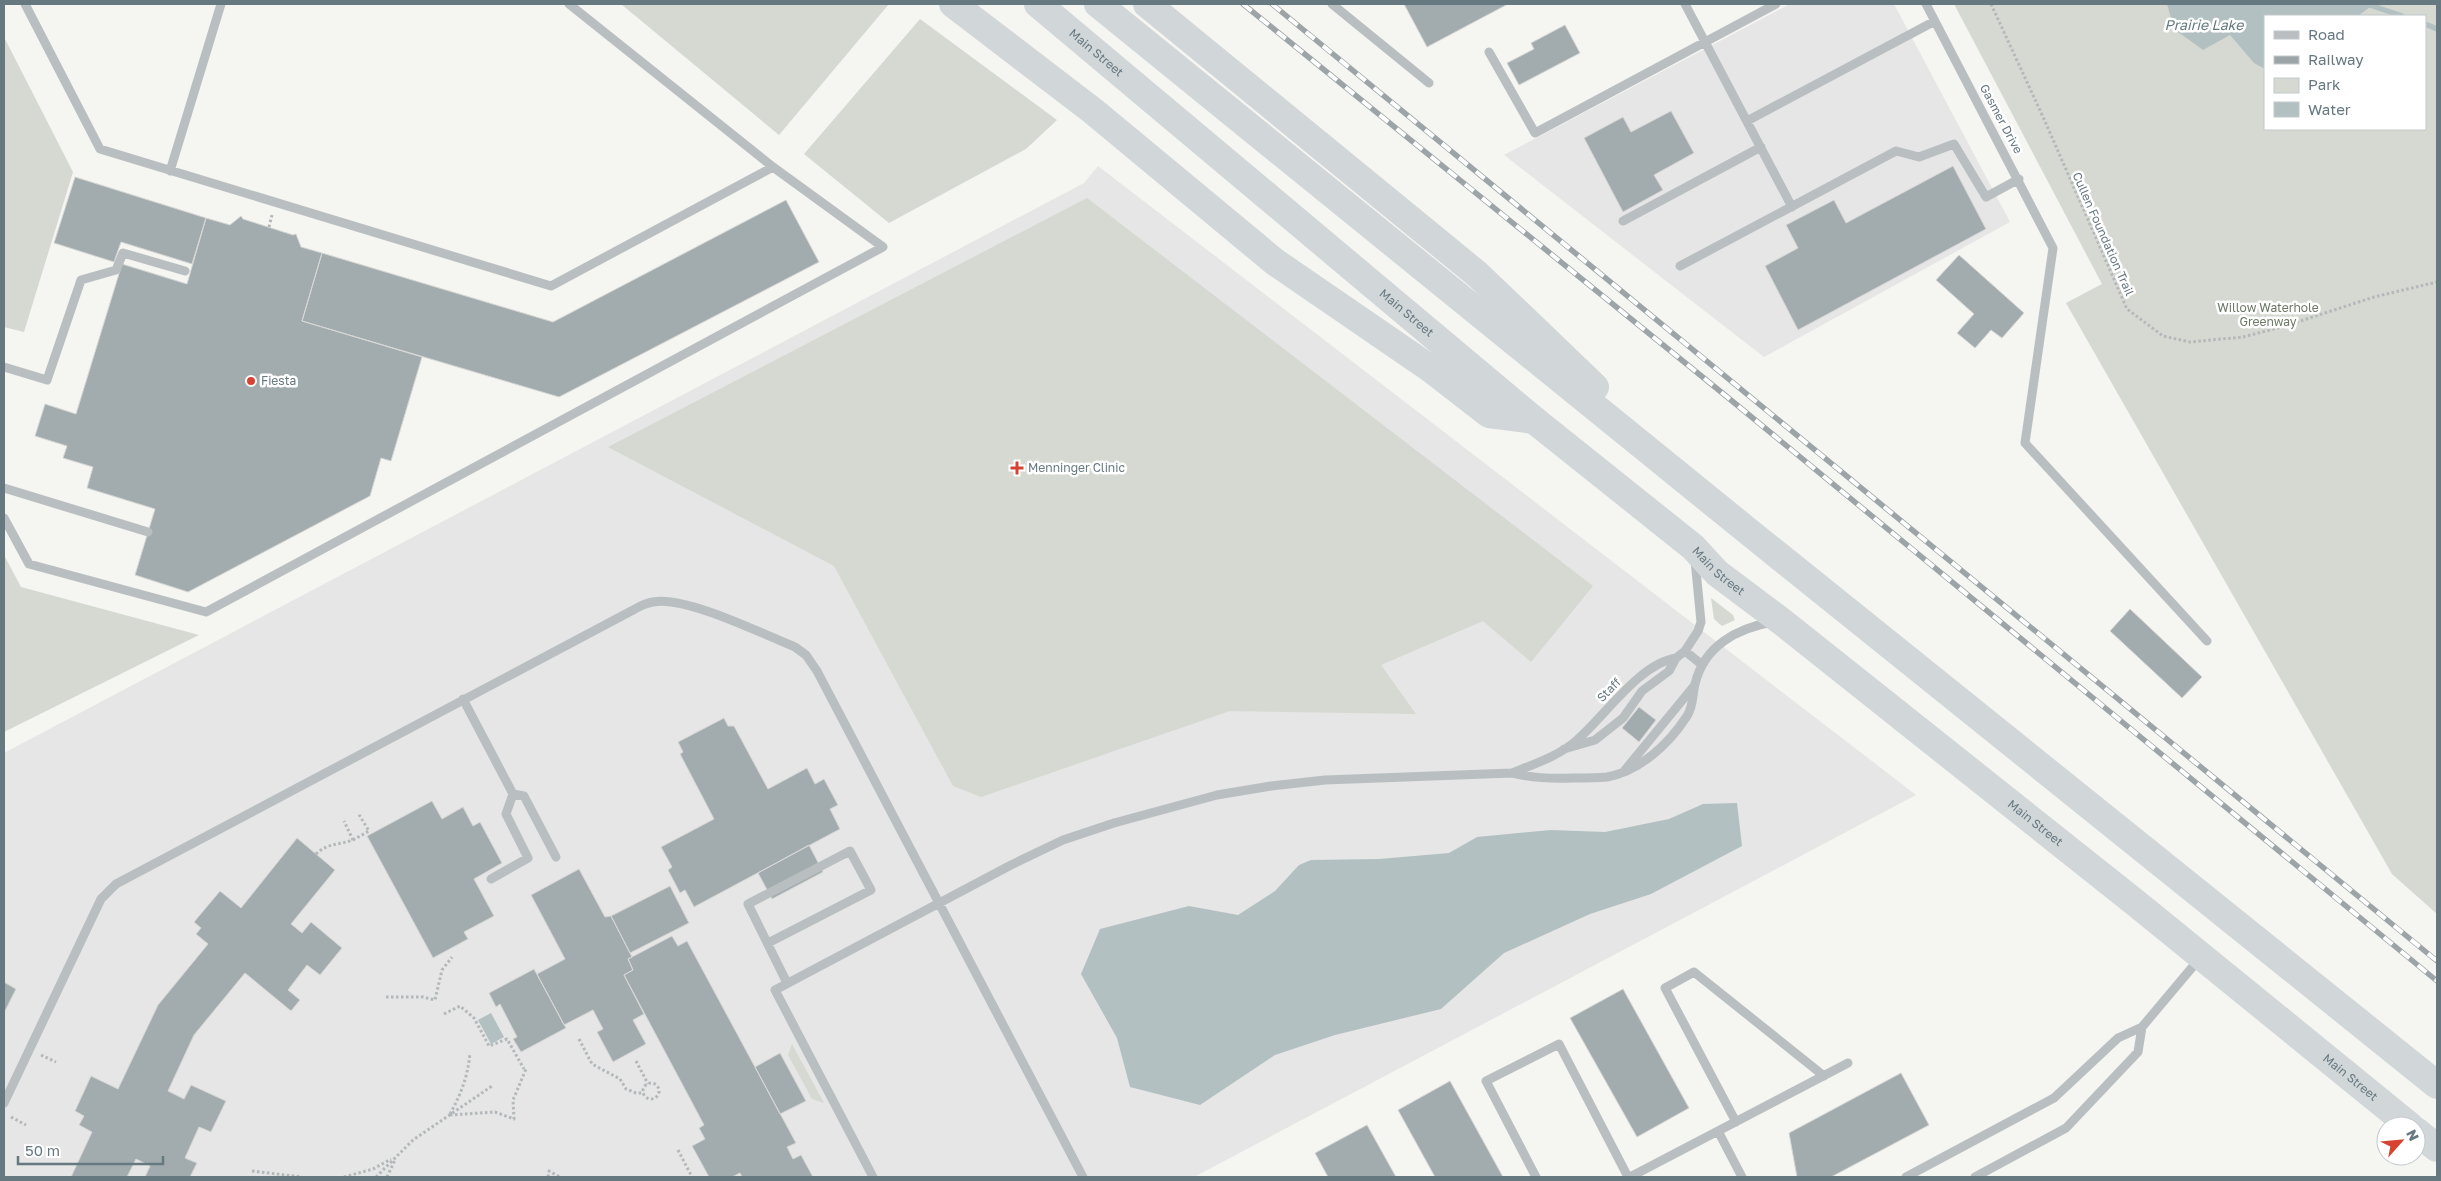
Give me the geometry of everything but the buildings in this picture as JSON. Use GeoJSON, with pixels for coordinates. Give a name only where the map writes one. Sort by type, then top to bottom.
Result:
{"type":"FeatureCollection","features":[{"type":"Feature","properties":{"kind":"highway"},"geometry":{"type":"LineString","coordinates":[[953,4],[1093,112],[1275,262],[1431,369],[1489,414],[1534,420]]}},
{"type":"Feature","properties":{"kind":"highway","name":"Main Street"},"geometry":{"type":"LineString","coordinates":[[1038,4],[1534,420],[1693,547],[1717,573],[1781,621],[2201,956],[2398,1116]]}},
{"type":"Feature","properties":{"kind":"highway"},"geometry":{"type":"LineString","coordinates":[[1098,4],[1748,532],[2437,1085]]}},
{"type":"Feature","properties":{"kind":"highway"},"geometry":{"type":"LineString","coordinates":[[1147,4],[1477,274],[1748,532]]}},
{"type":"Feature","properties":{"kind":"highway"},"geometry":{"type":"LineString","coordinates":[[2426,1139],[2437,1148]]}},
{"type":"Feature","properties":{"kind":"street"},"geometry":{"type":"LineString","coordinates":[[25,4],[100,149],[552,286],[774,167]]}},
{"type":"Feature","properties":{"kind":"street"},"geometry":{"type":"LineString","coordinates":[[170,171],[221,4]]}},
{"type":"Feature","properties":{"kind":"street"},"geometry":{"type":"LineString","coordinates":[[4,518],[29,564],[206,612],[884,248],[774,167],[569,4]]}},
{"type":"Feature","properties":{"kind":"street"},"geometry":{"type":"LineString","coordinates":[[1332,4],[1429,83]]}},
{"type":"Feature","properties":{"kind":"street"},"geometry":{"type":"LineString","coordinates":[[1684,4],[1792,207]]}},
{"type":"Feature","properties":{"kind":"street"},"geometry":{"type":"LineString","coordinates":[[1489,52],[1536,133],[1776,4]]}},
{"type":"Feature","properties":{"kind":"street","name":"Gasmer Drive"},"geometry":{"type":"LineString","coordinates":[[1926,4],[2019,179],[2053,248],[2024,443],[2207,641]]}},
{"type":"Feature","properties":{"kind":"street"},"geometry":{"type":"LineString","coordinates":[[1747,121],[1935,21]]}},
{"type":"Feature","properties":{"kind":"street"},"geometry":{"type":"LineString","coordinates":[[1680,266],[1896,150],[1919,157],[1954,144],[1986,197],[2019,179]]}},
{"type":"Feature","properties":{"kind":"street"},"geometry":{"type":"LineString","coordinates":[[1623,221],[1761,148]]}},
{"type":"Feature","properties":{"kind":"street"},"geometry":{"type":"LineString","coordinates":[[4,367],[47,380],[81,280],[116,270],[123,253],[185,271]]}},
{"type":"Feature","properties":{"kind":"street"},"geometry":{"type":"LineString","coordinates":[[4,488],[148,532]]}},
{"type":"Feature","properties":{"kind":"street"},"geometry":{"type":"LineString","coordinates":[[1512,773],[1564,749],[1595,740],[1623,718],[1642,691],[1669,671],[1676,658],[1685,651],[1698,632],[1701,622],[1699,588],[1693,547]]}},
{"type":"Feature","properties":{"kind":"street"},"geometry":{"type":"LineString","coordinates":[[4,1103],[101,899],[116,884],[635,609],[653,602],[686,604],[795,646],[806,655],[817,672],[1083,1177]]}},
{"type":"Feature","properties":{"kind":"street"},"geometry":{"type":"LineString","coordinates":[[1625,770],[1694,686],[1701,664],[1711,651],[1730,636],[1752,627],[1781,621]]}},
{"type":"Feature","properties":{"kind":"street"},"geometry":{"type":"LineString","coordinates":[[1685,651],[1701,664]]}},
{"type":"Feature","properties":{"kind":"street","name":"Staff"},"geometry":{"type":"LineString","coordinates":[[1564,749],[1610,708],[1637,678],[1664,660],[1676,658]]}},
{"type":"Feature","properties":{"kind":"street"},"geometry":{"type":"LineString","coordinates":[[872,1177],[775,990],[939,902],[1063,840],[1114,822],[1217,795],[1325,780],[1512,773],[1531,778],[1608,777],[1638,765],[1657,752],[1687,717],[1695,697],[1694,686]]}},
{"type":"Feature","properties":{"kind":"street"},"geometry":{"type":"LineString","coordinates":[[463,699],[513,794],[506,814],[528,858],[491,879]]}},
{"type":"Feature","properties":{"kind":"street"},"geometry":{"type":"LineString","coordinates":[[513,794],[524,796],[556,857]]}},
{"type":"Feature","properties":{"kind":"street"},"geometry":{"type":"LineString","coordinates":[[768,943],[871,890],[850,851],[748,904],[787,983]]}},
{"type":"Feature","properties":{"kind":"street"},"geometry":{"type":"LineString","coordinates":[[1906,1177],[2054,1098],[2118,1038],[2142,1027],[2201,956]]}},
{"type":"Feature","properties":{"kind":"street"},"geometry":{"type":"LineString","coordinates":[[1736,1122],[1665,988],[1694,972],[1824,1076]]}},
{"type":"Feature","properties":{"kind":"street"},"geometry":{"type":"LineString","coordinates":[[1975,1177],[2066,1128],[2138,1052],[2142,1027]]}},
{"type":"Feature","properties":{"kind":"street"},"geometry":{"type":"LineString","coordinates":[[1536,1177],[1486,1082],[1559,1044],[1629,1177],[1848,1063]]}},
{"type":"Feature","properties":{"kind":"street"},"geometry":{"type":"LineString","coordinates":[[1718,1131],[1742,1177]]}},
{"type":"Feature","properties":{"kind":"path","name":"Cullen Foundation Trail"},"geometry":{"type":"LineString","coordinates":[[1991,4],[2044,119],[2127,309],[2163,336],[2190,342],[2243,337],[2285,326],[2374,297],[2437,282]]}},
{"type":"Feature","properties":{"kind":"path"},"geometry":{"type":"LineString","coordinates":[[316,854],[322,848],[335,843],[353,840],[369,831],[358,813]]}},
{"type":"Feature","properties":{"kind":"path"},"geometry":{"type":"LineString","coordinates":[[344,821],[353,840]]}},
{"type":"Feature","properties":{"kind":"path"},"geometry":{"type":"LineString","coordinates":[[386,998],[423,997],[435,1000],[442,970],[452,957]]}},
{"type":"Feature","properties":{"kind":"path"},"geometry":{"type":"LineString","coordinates":[[444,1014],[460,1006],[474,1018],[490,1046],[507,1039],[525,1069],[513,1100],[514,1119],[495,1112],[449,1115]]}},
{"type":"Feature","properties":{"kind":"path"},"geometry":{"type":"LineString","coordinates":[[579,1039],[592,1064],[620,1080],[626,1089],[636,1093],[644,1093]]}},
{"type":"Feature","properties":{"kind":"path"},"geometry":{"type":"LineString","coordinates":[[38,1053],[56,1062]]}},
{"type":"Feature","properties":{"kind":"path"},"geometry":{"type":"LineString","coordinates":[[449,1115],[463,1088],[469,1068],[470,1053]]}},
{"type":"Feature","properties":{"kind":"path"},"geometry":{"type":"LineString","coordinates":[[636,1060],[648,1084]]}},
{"type":"Feature","properties":{"kind":"path"},"geometry":{"type":"LineString","coordinates":[[648,1084],[656,1084],[659,1093],[652,1099],[647,1098],[644,1093],[644,1088],[648,1084]]}},
{"type":"Feature","properties":{"kind":"path"},"geometry":{"type":"LineString","coordinates":[[376,1177],[413,1140],[492,1086]]}},
{"type":"Feature","properties":{"kind":"path"},"geometry":{"type":"LineString","coordinates":[[11,1117],[26,1125]]}},
{"type":"Feature","properties":{"kind":"path"},"geometry":{"type":"LineString","coordinates":[[678,1150],[692,1177]]}},
{"type":"Feature","properties":{"kind":"path"},"geometry":{"type":"LineString","coordinates":[[344,1177],[373,1169],[396,1157]]}},
{"type":"Feature","properties":{"kind":"path"},"geometry":{"type":"LineString","coordinates":[[387,1177],[396,1157]]}},
{"type":"Feature","properties":{"kind":"path"},"geometry":{"type":"LineString","coordinates":[[548,1177],[549,1170],[560,1177]]}},
{"type":"Feature","properties":{"kind":"path"},"geometry":{"type":"LineString","coordinates":[[252,1171],[302,1177]]}},
{"type":"Feature","properties":{"kind":"shaded area"},"geometry":{"type":"Polygon","coordinates":[[[1790,4],[1894,4],[2010,222],[1764,357],[1504,155],[1790,4]]]}},
{"type":"Feature","properties":{"kind":"shaded area","name":"Menninger Clinic"},"geometry":{"type":"Polygon","coordinates":[[[1098,166],[1916,795],[1194,1177],[4,1177],[4,753],[1084,183],[1098,166]]]}},
{"type":"Feature","properties":{"kind":"green space"},"geometry":{"type":"Polygon","coordinates":[[[621,4],[889,4],[779,135],[621,4]]]}},
{"type":"Feature","properties":{"kind":"green space","name":"Willow Waterhole Greenway"},"geometry":{"type":"Polygon","coordinates":[[[1954,4],[2437,4],[2437,914],[2392,874],[2066,303],[2102,284],[1954,4]]]}},
{"type":"Feature","properties":{"kind":"green space"},"geometry":{"type":"Polygon","coordinates":[[[920,19],[1057,120],[1026,149],[889,223],[804,154],[920,19]]]}},
{"type":"Feature","properties":{"kind":"green space"},"geometry":{"type":"Polygon","coordinates":[[[4,37],[73,172],[24,332],[4,327],[4,37]]]}},
{"type":"Feature","properties":{"kind":"green space"},"geometry":{"type":"Polygon","coordinates":[[[1087,198],[1593,586],[1531,662],[1483,621],[1381,665],[1416,714],[1230,711],[981,797],[953,786],[834,566],[608,447],[1087,198]]]}},
{"type":"Feature","properties":{"kind":"green space"},"geometry":{"type":"Polygon","coordinates":[[[4,555],[21,587],[199,635],[4,732],[4,555]]]}},
{"type":"Feature","properties":{"kind":"green space"},"geometry":{"type":"Polygon","coordinates":[[[1711,598],[1733,615],[1735,620],[1722,626],[1714,619],[1711,598]]]}},
{"type":"Feature","properties":{"kind":"green space"},"geometry":{"type":"Polygon","coordinates":[[[792,1044],[824,1103],[812,1099],[788,1055],[792,1044]]]}},
{"type":"Feature","properties":{"kind":"water","name":"Prairie Lake"},"geometry":{"type":"Polygon","coordinates":[[[2167,4],[2374,4],[2359,15],[2264,15],[2264,68],[2254,63],[2230,35],[2203,50],[2174,29],[2167,4]]]}},
{"type":"Feature","properties":{"kind":"water"},"geometry":{"type":"Polygon","coordinates":[[[1737,803],[1742,846],[1651,894],[1590,914],[1504,953],[1441,1009],[1335,1035],[1275,1055],[1200,1105],[1130,1087],[1117,1038],[1081,974],[1100,929],[1189,906],[1238,915],[1275,891],[1299,865],[1311,860],[1379,859],[1449,853],[1477,837],[1551,830],[1605,832],[1669,819],[1703,804],[1737,803]]]}},
{"type":"Feature","properties":{"kind":"water"},"geometry":{"type":"Polygon","coordinates":[[[491,1013],[504,1037],[491,1044],[478,1020],[491,1013]]]}},
{"type":"Feature","properties":{"kind":"waterway"},"geometry":{"type":"LineString","coordinates":[[2367,4],[2399,15]]}},
{"type":"Feature","properties":{"kind":"waterway"},"geometry":{"type":"LineString","coordinates":[[2426,24],[2437,29]]}},
{"type":"Feature","properties":{"kind":"railway"},"geometry":{"type":"LineString","coordinates":[[1243,4],[1726,396],[2437,981]]}},
{"type":"Feature","properties":{"kind":"railway"},"geometry":{"type":"LineString","coordinates":[[1272,4],[2437,961]]}},
{"type":"Feature","properties":{"kind":"place","name":"Fiesta"},"geometry":{"type":"Point","coordinates":[251,381]}},
{"type":"Feature","properties":{"kind":"place","name":"Menninger Clinic"},"geometry":{"type":"Point","coordinates":[1017,468]}}]}
